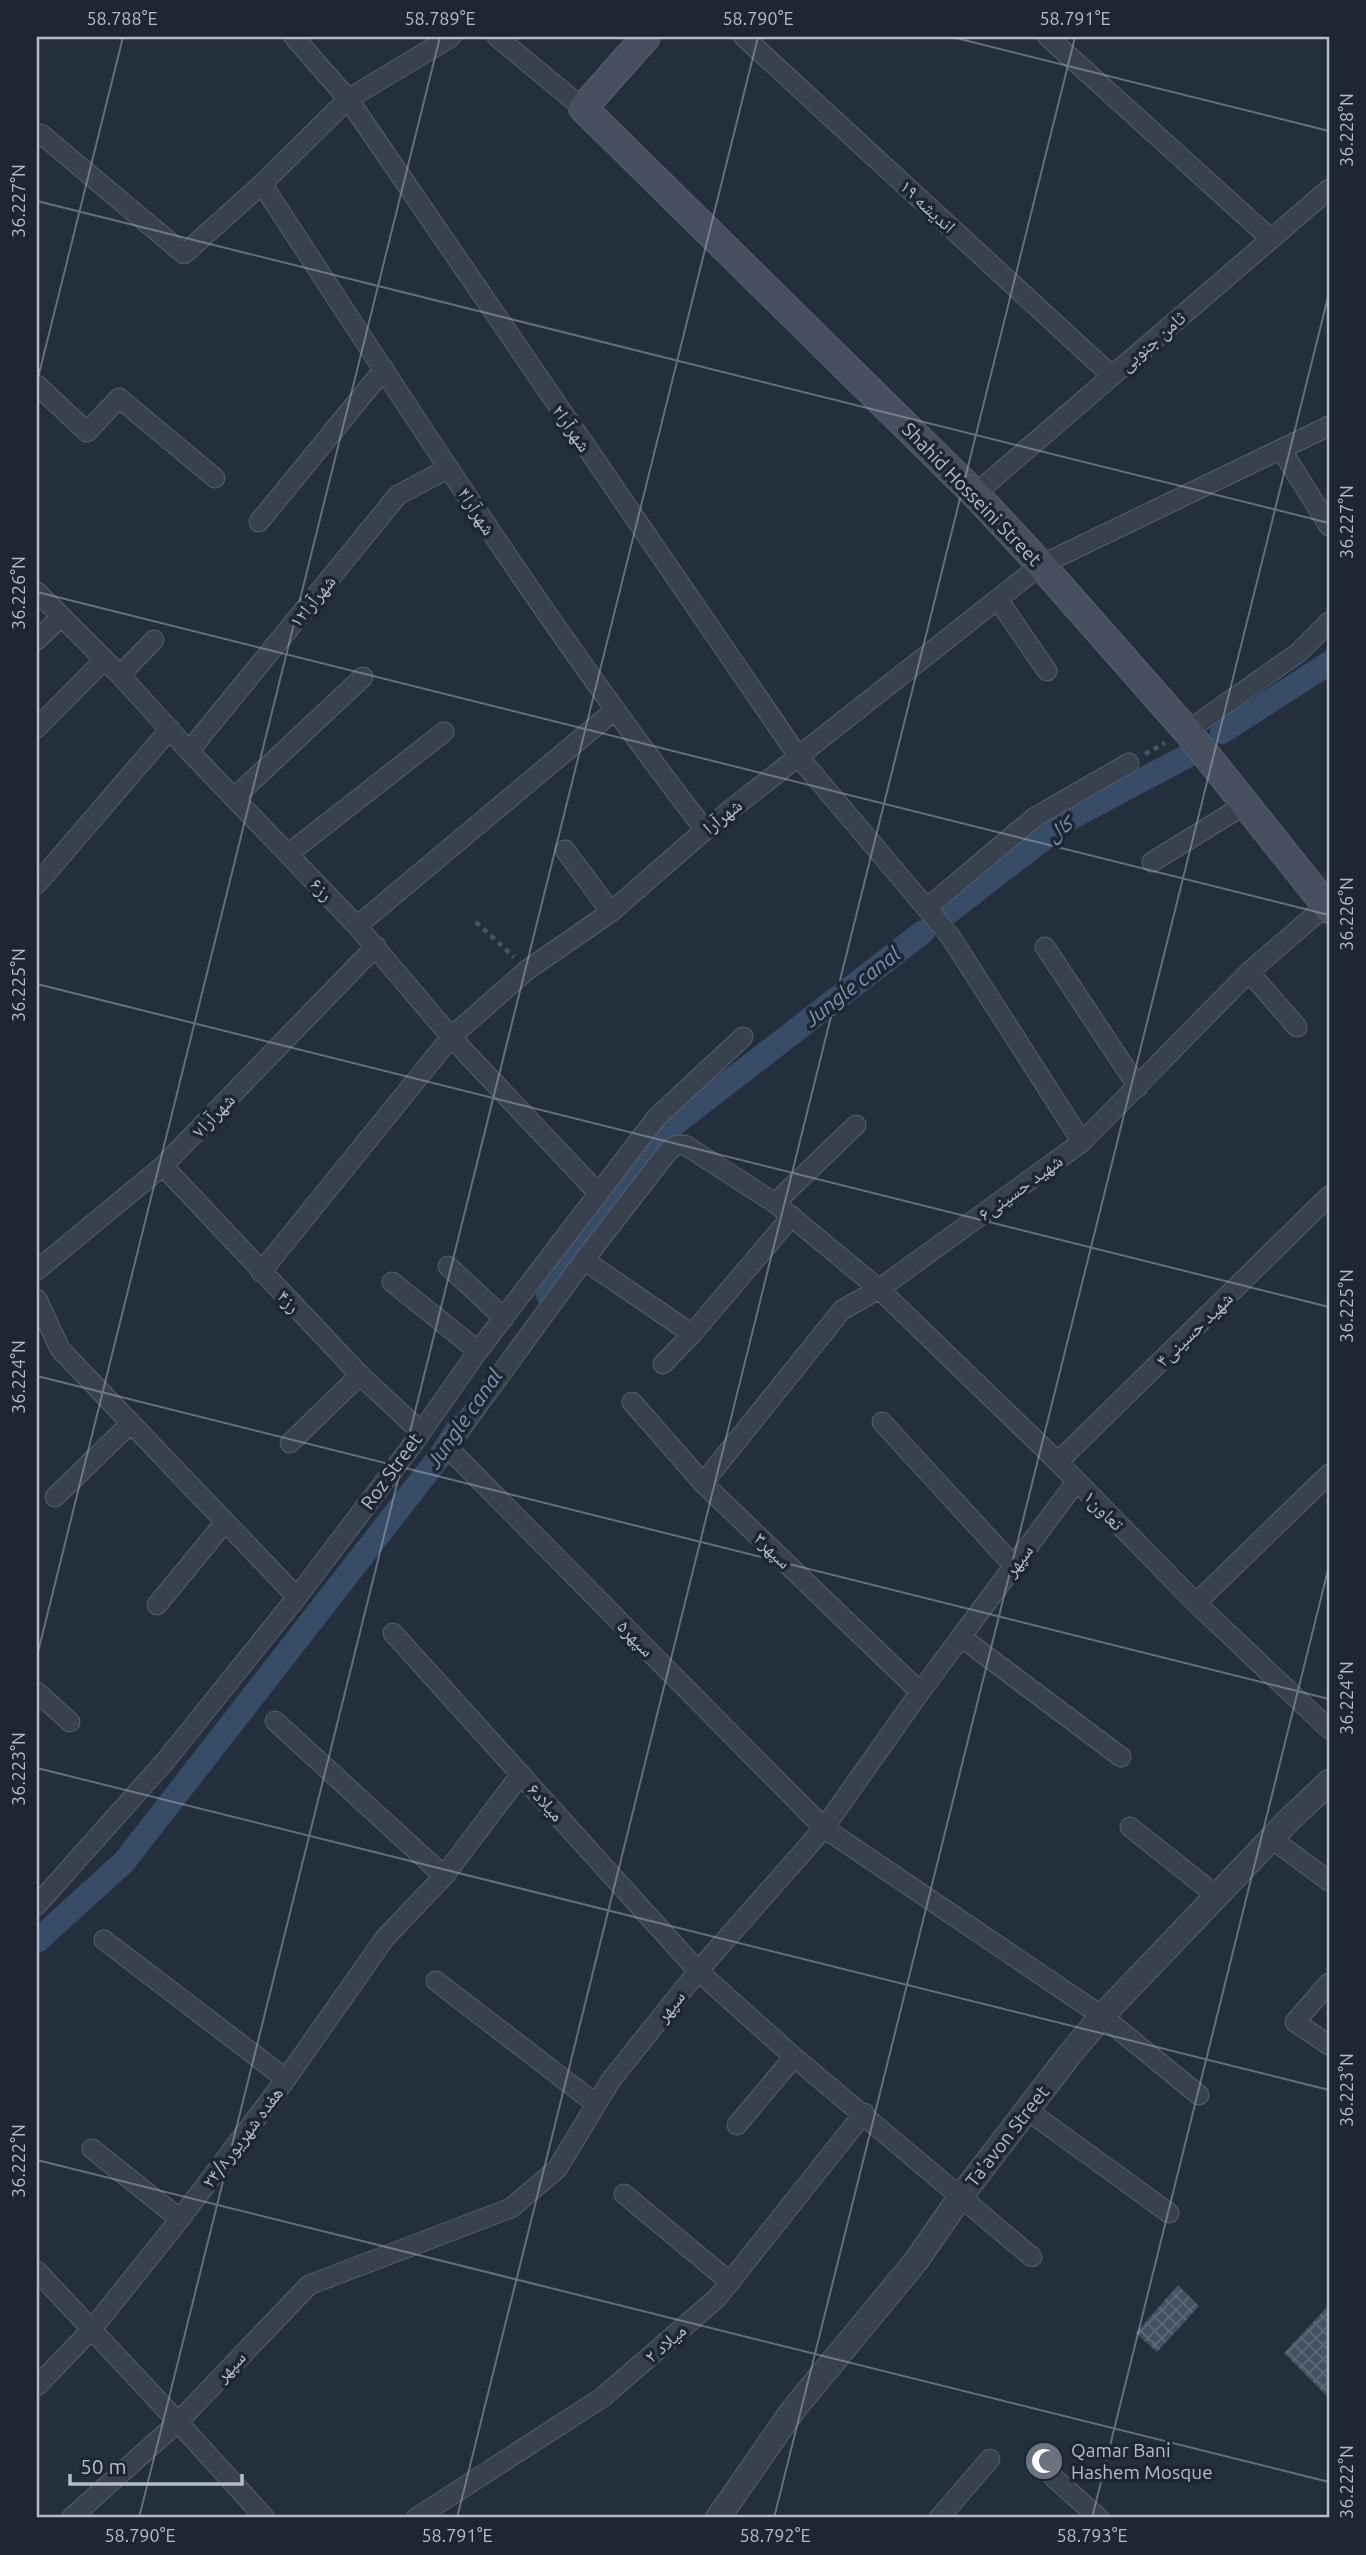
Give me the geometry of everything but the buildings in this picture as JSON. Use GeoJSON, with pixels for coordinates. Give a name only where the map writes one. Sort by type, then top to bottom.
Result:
{"type":"FeatureCollection","features":[{"type":"Feature","properties":{"kind":"main road"},"geometry":{"type":"LineString","coordinates":[[583,108],[646,37]]}},
{"type":"Feature","properties":{"kind":"main road","name":"Shahid Hosseini Street"},"geometry":{"type":"LineString","coordinates":[[583,108],[975,494],[1187,732],[1328,906]]}},
{"type":"Feature","properties":{"kind":"street","name":"شهرآرا۲"},"geometry":{"type":"LineString","coordinates":[[294,37],[348,99],[798,756],[950,936],[1082,1142]]}},
{"type":"Feature","properties":{"kind":"street"},"geometry":{"type":"LineString","coordinates":[[37,137],[41,135],[184,254],[262,184],[348,99],[451,37]]}},
{"type":"Feature","properties":{"kind":"street"},"geometry":{"type":"LineString","coordinates":[[497,37],[583,108]]}},
{"type":"Feature","properties":{"kind":"street","name":"اندیشه ۱۹"},"geometry":{"type":"LineString","coordinates":[[744,37],[1112,376]]}},
{"type":"Feature","properties":{"kind":"street"},"geometry":{"type":"LineString","coordinates":[[1048,37],[1271,239]]}},
{"type":"Feature","properties":{"kind":"street","name":"شهرآرا۴"},"geometry":{"type":"LineString","coordinates":[[262,184],[496,540],[615,710],[705,830]]}},
{"type":"Feature","properties":{"kind":"street","name":"ثامن جنوبی"},"geometry":{"type":"LineString","coordinates":[[975,494],[1329,189]]}},
{"type":"Feature","properties":{"kind":"street"},"geometry":{"type":"LineString","coordinates":[[259,522],[384,369]]}},
{"type":"Feature","properties":{"kind":"street"},"geometry":{"type":"LineString","coordinates":[[37,385],[86,432],[119,398],[215,478]]}},
{"type":"Feature","properties":{"kind":"street","name":"شهرآرا"},"geometry":{"type":"LineString","coordinates":[[261,1272],[451,1037],[527,970],[611,912],[705,830],[999,601],[1041,565],[1329,426]]}},
{"type":"Feature","properties":{"kind":"street"},"geometry":{"type":"LineString","coordinates":[[1281,449],[1329,526]]}},
{"type":"Feature","properties":{"kind":"street","name":"شهرآرا۱۲"},"geometry":{"type":"LineString","coordinates":[[189,751],[398,495],[449,468]]}},
{"type":"Feature","properties":{"kind":"street","name":"رز۶"},"geometry":{"type":"LineString","coordinates":[[37,592],[120,675],[189,751],[358,926],[451,1037],[599,1194]]}},
{"type":"Feature","properties":{"kind":"street"},"geometry":{"type":"LineString","coordinates":[[999,601],[1047,671]]}},
{"type":"Feature","properties":{"kind":"street"},"geometry":{"type":"LineString","coordinates":[[37,640],[61,617]]}},
{"type":"Feature","properties":{"kind":"street"},"geometry":{"type":"LineString","coordinates":[[1187,732],[1298,653],[1329,622]]}},
{"type":"Feature","properties":{"kind":"street"},"geometry":{"type":"LineString","coordinates":[[120,675],[154,640]]}},
{"type":"Feature","properties":{"kind":"street"},"geometry":{"type":"LineString","coordinates":[[37,728],[104,660]]}},
{"type":"Feature","properties":{"kind":"street"},"geometry":{"type":"LineString","coordinates":[[234,798],[363,677]]}},
{"type":"Feature","properties":{"kind":"street"},"geometry":{"type":"LineString","coordinates":[[358,926],[615,710]]}},
{"type":"Feature","properties":{"kind":"street"},"geometry":{"type":"LineString","coordinates":[[37,884],[170,729]]}},
{"type":"Feature","properties":{"kind":"street"},"geometry":{"type":"LineString","coordinates":[[288,854],[444,732]]}},
{"type":"Feature","properties":{"kind":"street"},"geometry":{"type":"LineString","coordinates":[[927,908],[1035,817],[1129,763]]}},
{"type":"Feature","properties":{"kind":"street"},"geometry":{"type":"LineString","coordinates":[[1152,862],[1246,804]]}},
{"type":"Feature","properties":{"kind":"street"},"geometry":{"type":"LineString","coordinates":[[565,850],[611,912]]}},
{"type":"Feature","properties":{"kind":"street","name":"شهید حسینی۶"},"geometry":{"type":"LineString","coordinates":[[703,1483],[842,1310],[879,1289],[1082,1142],[1249,972],[1328,906]]}},
{"type":"Feature","properties":{"kind":"street","name":"شهرآرا۷"},"geometry":{"type":"LineString","coordinates":[[37,1270],[163,1166],[376,946]]}},
{"type":"Feature","properties":{"kind":"street"},"geometry":{"type":"LineString","coordinates":[[1045,947],[1138,1087]]}},
{"type":"Feature","properties":{"kind":"street"},"geometry":{"type":"LineString","coordinates":[[1249,972],[1297,1027]]}},
{"type":"Feature","properties":{"kind":"street","name":"Roz Street"},"geometry":{"type":"LineString","coordinates":[[37,1905],[167,1759],[297,1597],[410,1448],[419,1431],[478,1351],[657,1116],[743,1037]]}},
{"type":"Feature","properties":{"kind":"street"},"geometry":{"type":"LineString","coordinates":[[775,1203],[856,1125]]}},
{"type":"Feature","properties":{"kind":"street"},"geometry":{"type":"LineString","coordinates":[[692,1334],[584,1260],[669,1150],[677,1145],[685,1145],[775,1203],[879,1289]]}},
{"type":"Feature","properties":{"kind":"street","name":"رز۴"},"geometry":{"type":"LineString","coordinates":[[163,1166],[360,1375],[419,1431]]}},
{"type":"Feature","properties":{"kind":"street","name":"شهید حسینی۴"},"geometry":{"type":"LineString","coordinates":[[1058,1462],[1329,1196]]}},
{"type":"Feature","properties":{"kind":"street"},"geometry":{"type":"LineString","coordinates":[[663,1364],[692,1334],[792,1216]]}},
{"type":"Feature","properties":{"kind":"street","name":"سپهر۵"},"geometry":{"type":"LineString","coordinates":[[584,1260],[449,1448],[824,1828],[1102,2016],[1199,2095]]}},
{"type":"Feature","properties":{"kind":"street"},"geometry":{"type":"LineString","coordinates":[[448,1266],[504,1318]]}},
{"type":"Feature","properties":{"kind":"street"},"geometry":{"type":"LineString","coordinates":[[392,1282],[478,1351]]}},
{"type":"Feature","properties":{"kind":"street","name":"تعاون۱"},"geometry":{"type":"LineString","coordinates":[[879,1289],[1058,1462],[1196,1603],[1329,1729]]}},
{"type":"Feature","properties":{"kind":"street"},"geometry":{"type":"LineString","coordinates":[[37,1299],[60,1349],[297,1597]]}},
{"type":"Feature","properties":{"kind":"street"},"geometry":{"type":"LineString","coordinates":[[290,1443],[360,1375]]}},
{"type":"Feature","properties":{"kind":"street","name":"سپهر۳"},"geometry":{"type":"LineString","coordinates":[[632,1402],[703,1483],[920,1692]]}},
{"type":"Feature","properties":{"kind":"street"},"geometry":{"type":"LineString","coordinates":[[882,1422],[1014,1566]]}},
{"type":"Feature","properties":{"kind":"street"},"geometry":{"type":"LineString","coordinates":[[55,1497],[131,1423]]}},
{"type":"Feature","properties":{"kind":"street"},"geometry":{"type":"LineString","coordinates":[[1196,1603],[1329,1474]]}},
{"type":"Feature","properties":{"kind":"street","name":"سپهر"},"geometry":{"type":"LineString","coordinates":[[72,2518],[178,2422],[310,2285],[511,2208],[557,2169],[611,2080],[698,1971],[824,1828],[920,1692],[1076,1482]]}},
{"type":"Feature","properties":{"kind":"street"},"geometry":{"type":"LineString","coordinates":[[157,1605],[225,1522]]}},
{"type":"Feature","properties":{"kind":"street","name":"میلاد۶"},"geometry":{"type":"LineString","coordinates":[[393,1633],[698,1971],[794,2057],[1032,2256]]}},
{"type":"Feature","properties":{"kind":"street"},"geometry":{"type":"LineString","coordinates":[[961,1637],[1121,1758]]}},
{"type":"Feature","properties":{"kind":"street"},"geometry":{"type":"LineString","coordinates":[[37,1692],[70,1722]]}},
{"type":"Feature","properties":{"kind":"street"},"geometry":{"type":"LineString","coordinates":[[275,1721],[444,1876]]}},
{"type":"Feature","properties":{"kind":"street","name":"هفده شهریور۲۴/۸"},"geometry":{"type":"LineString","coordinates":[[37,2386],[92,2329],[180,2219],[286,2079],[385,1938],[444,1876],[521,1774]]}},
{"type":"Feature","properties":{"kind":"street","name":"Ta'avon Street"},"geometry":{"type":"LineString","coordinates":[[718,2518],[793,2410],[916,2261],[961,2196],[1102,2016],[1329,1782]]}},
{"type":"Feature","properties":{"kind":"street"},"geometry":{"type":"LineString","coordinates":[[1130,1827],[1217,1896]]}},
{"type":"Feature","properties":{"kind":"street"},"geometry":{"type":"LineString","coordinates":[[1272,1839],[1329,1881]]}},
{"type":"Feature","properties":{"kind":"street"},"geometry":{"type":"LineString","coordinates":[[104,1940],[286,2079]]}},
{"type":"Feature","properties":{"kind":"street"},"geometry":{"type":"LineString","coordinates":[[436,1982],[596,2104]]}},
{"type":"Feature","properties":{"kind":"street"},"geometry":{"type":"LineString","coordinates":[[1329,1983],[1295,2022],[1329,2045]]}},
{"type":"Feature","properties":{"kind":"street"},"geometry":{"type":"LineString","coordinates":[[737,2126],[794,2057]]}},
{"type":"Feature","properties":{"kind":"street"},"geometry":{"type":"LineString","coordinates":[[1027,2110],[1169,2213]]}},
{"type":"Feature","properties":{"kind":"street","name":"میلاد ۲"},"geometry":{"type":"LineString","coordinates":[[415,2518],[603,2398],[717,2298],[864,2113]]}},
{"type":"Feature","properties":{"kind":"street"},"geometry":{"type":"LineString","coordinates":[[92,2149],[180,2219]]}},
{"type":"Feature","properties":{"kind":"street"},"geometry":{"type":"LineString","coordinates":[[624,2194],[730,2282]]}},
{"type":"Feature","properties":{"kind":"street"},"geometry":{"type":"LineString","coordinates":[[37,2271],[265,2518]]}},
{"type":"Feature","properties":{"kind":"street"},"geometry":{"type":"LineString","coordinates":[[939,2518],[990,2459]]}},
{"type":"Feature","properties":{"kind":"street"},"geometry":{"type":"LineString","coordinates":[[1053,2477],[1099,2518]]}},
{"type":"Feature","properties":{"kind":"path"},"geometry":{"type":"LineString","coordinates":[[1129,763],[1187,732]]}},
{"type":"Feature","properties":{"kind":"path"},"geometry":{"type":"LineString","coordinates":[[476,922],[527,970]]}},
{"type":"Feature","properties":{"kind":"waterway","name":"کال"},"geometry":{"type":"LineString","coordinates":[[1222,732],[1329,663]]}},
{"type":"Feature","properties":{"kind":"waterway","name":"کال"},"geometry":{"type":"LineString","coordinates":[[941,918],[1069,819],[1189,755]]}},
{"type":"Feature","properties":{"kind":"waterway","name":"Jungle canal"},"geometry":{"type":"LineString","coordinates":[[548,1295],[651,1142],[923,932]]}},
{"type":"Feature","properties":{"kind":"waterway","name":"Jungle canal"},"geometry":{"type":"LineString","coordinates":[[37,1941],[124,1862],[443,1452],[459,1427]]}},
{"type":"Feature","properties":{"kind":"place","name":"Qamar Bani Hashem Mosque"},"geometry":{"type":"Point","coordinates":[1044,2461]}}]}
